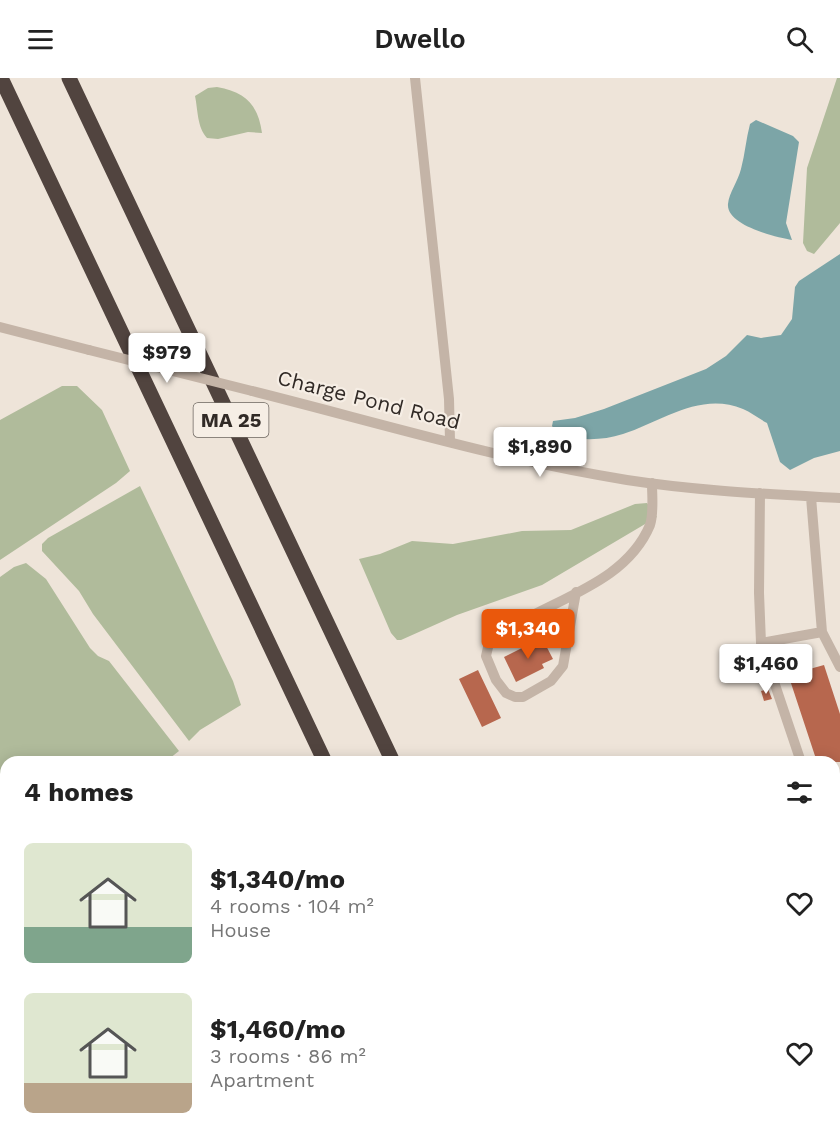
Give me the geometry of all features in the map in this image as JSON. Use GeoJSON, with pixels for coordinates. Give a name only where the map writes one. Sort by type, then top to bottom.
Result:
{"type":"FeatureCollection","features":[{"type":"Feature","properties":{"kind":"highway","name":"MA 25"},"geometry":{"type":"LineString","coordinates":[[1,78],[322,756]]}},
{"type":"Feature","properties":{"kind":"highway","name":"MA 25"},"geometry":{"type":"LineString","coordinates":[[69,78],[390,756]]}},
{"type":"Feature","properties":{"kind":"street"},"geometry":{"type":"LineString","coordinates":[[415,78],[449,399],[450,441]]}},
{"type":"Feature","properties":{"kind":"street","name":"Charge Pond Road"},"geometry":{"type":"LineString","coordinates":[[0,327],[528,461],[652,483],[840,498]]}},
{"type":"Feature","properties":{"kind":"street"},"geometry":{"type":"LineString","coordinates":[[576,592],[562,666],[551,681],[523,697],[506,693],[496,680],[486,656],[489,643],[616,568],[637,547],[651,523],[652,483]]}},
{"type":"Feature","properties":{"kind":"street"},"geometry":{"type":"LineString","coordinates":[[760,493],[761,643],[799,756]]}},
{"type":"Feature","properties":{"kind":"street"},"geometry":{"type":"LineString","coordinates":[[811,497],[822,632],[840,667]]}},
{"type":"Feature","properties":{"kind":"street"},"geometry":{"type":"LineString","coordinates":[[761,643],[822,632]]}},
{"type":"Feature","properties":{"kind":"green space"},"geometry":{"type":"Polygon","coordinates":[[[837,78],[840,78],[840,223],[814,254],[807,251],[803,243],[807,168],[837,78]]]}},
{"type":"Feature","properties":{"kind":"green space"},"geometry":{"type":"Polygon","coordinates":[[[217,87],[236,92],[249,101],[254,107],[262,133],[248,132],[218,139],[207,138],[200,124],[195,96],[208,88],[217,87]]]}},
{"type":"Feature","properties":{"kind":"green space"},"geometry":{"type":"Polygon","coordinates":[[[62,386],[77,386],[102,410],[130,471],[116,483],[0,560],[0,420],[62,386]]]}},
{"type":"Feature","properties":{"kind":"green space"},"geometry":{"type":"Polygon","coordinates":[[[140,486],[233,681],[241,705],[200,730],[189,741],[93,614],[79,591],[42,551],[42,544],[48,538],[140,486]]]}},
{"type":"Feature","properties":{"kind":"green space"},"geometry":{"type":"Polygon","coordinates":[[[647,503],[657,517],[542,585],[457,615],[401,640],[397,640],[391,633],[359,559],[380,554],[412,541],[453,544],[522,531],[571,530],[635,504],[647,503]]]}},
{"type":"Feature","properties":{"kind":"green space"},"geometry":{"type":"Polygon","coordinates":[[[26,563],[46,579],[90,648],[98,656],[109,661],[179,751],[173,756],[0,756],[0,577],[14,567],[26,563]]]}},
{"type":"Feature","properties":{"kind":"water"},"geometry":{"type":"Polygon","coordinates":[[[756,120],[793,136],[799,142],[786,223],[792,240],[753,229],[735,218],[729,211],[728,204],[741,169],[750,124],[756,120]]]}},
{"type":"Feature","properties":{"kind":"water"},"geometry":{"type":"Polygon","coordinates":[[[840,254],[840,451],[814,458],[790,470],[780,462],[767,423],[746,410],[727,404],[712,403],[682,410],[623,434],[607,438],[583,439],[559,436],[552,426],[553,421],[575,418],[604,409],[706,369],[726,356],[747,335],[761,338],[781,335],[792,319],[795,287],[799,281],[840,254]]]}},
{"type":"Feature","properties":{"kind":"building"},"geometry":{"type":"Polygon","coordinates":[[[542,638],[553,659],[542,664],[544,668],[516,682],[504,657],[542,638]]]}},
{"type":"Feature","properties":{"kind":"building"},"geometry":{"type":"Polygon","coordinates":[[[803,662],[806,670],[824,665],[840,714],[840,756],[815,756],[786,668],[803,662]]]}},
{"type":"Feature","properties":{"kind":"building"},"geometry":{"type":"Polygon","coordinates":[[[478,670],[501,718],[482,727],[459,679],[478,670]]]}},
{"type":"Feature","properties":{"kind":"building"},"geometry":{"type":"Polygon","coordinates":[[[768,689],[772,699],[764,701],[761,691],[768,689]]]}}]}
